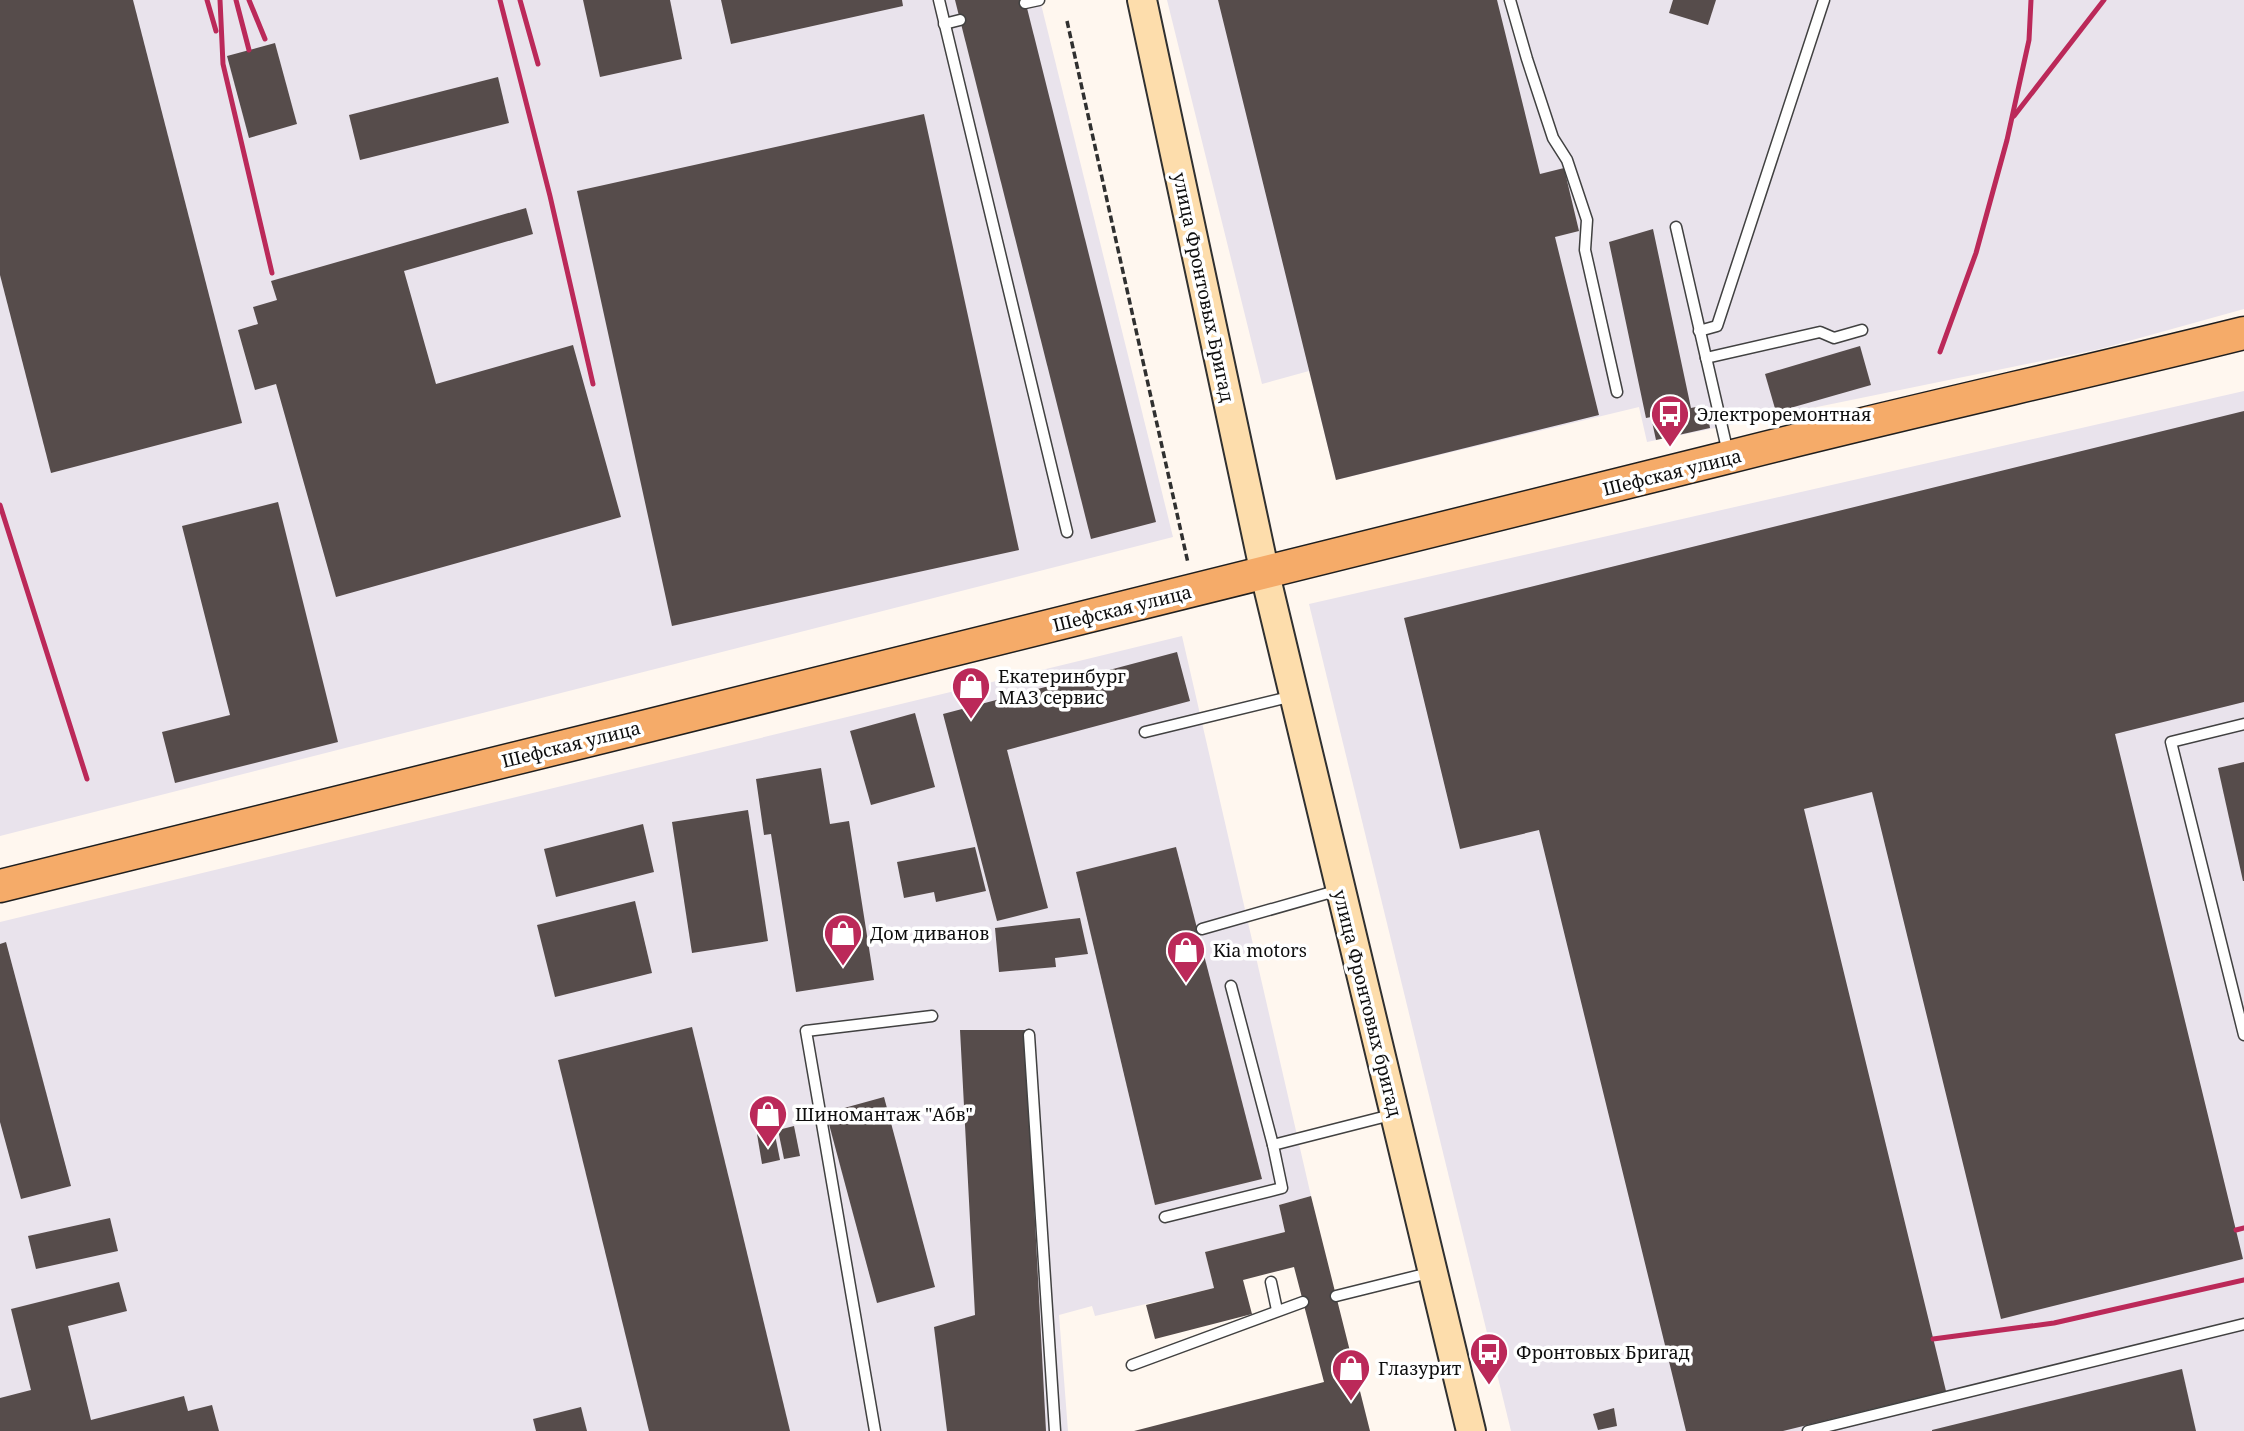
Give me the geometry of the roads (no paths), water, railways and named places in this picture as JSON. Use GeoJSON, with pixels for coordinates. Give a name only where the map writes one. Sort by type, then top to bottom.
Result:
{"type":"FeatureCollection","features":[{"type":"Feature","properties":{"kind":"main road","name":"улица Фронтовых Бригад"},"geometry":{"type":"LineString","coordinates":[[1142,0],[1265,574]]}},
{"type":"Feature","properties":{"kind":"main road","name":"Шефская улица"},"geometry":{"type":"LineString","coordinates":[[0,887],[1729,457],[2244,333]]}},
{"type":"Feature","properties":{"kind":"main road","name":"улица Фронтовых бригад"},"geometry":{"type":"LineString","coordinates":[[1265,574],[1471,1431]]}},
{"type":"Feature","properties":{"kind":"lane"},"geometry":{"type":"LineString","coordinates":[[939,0],[1067,532]]}},
{"type":"Feature","properties":{"kind":"lane"},"geometry":{"type":"LineString","coordinates":[[1026,3],[1039,0]]}},
{"type":"Feature","properties":{"kind":"lane"},"geometry":{"type":"LineString","coordinates":[[1510,0],[1553,138],[1567,160],[1587,220],[1586,250],[1617,392]]}},
{"type":"Feature","properties":{"kind":"lane"},"geometry":{"type":"LineString","coordinates":[[1699,331],[1717,326],[1824,0]]}},
{"type":"Feature","properties":{"kind":"lane"},"geometry":{"type":"LineString","coordinates":[[944,24],[960,20]]}},
{"type":"Feature","properties":{"kind":"lane"},"geometry":{"type":"LineString","coordinates":[[1676,228],[1729,457]]}},
{"type":"Feature","properties":{"kind":"lane"},"geometry":{"type":"LineString","coordinates":[[1706,358],[1820,332],[1833,338],[1862,330]]}},
{"type":"Feature","properties":{"kind":"lane"},"geometry":{"type":"LineString","coordinates":[[1145,732],[1294,695]]}},
{"type":"Feature","properties":{"kind":"lane"},"geometry":{"type":"LineString","coordinates":[[2244,724],[2171,742],[2244,1035]]}},
{"type":"Feature","properties":{"kind":"lane"},"geometry":{"type":"LineString","coordinates":[[1202,929],[1341,889]]}},
{"type":"Feature","properties":{"kind":"lane"},"geometry":{"type":"LineString","coordinates":[[1165,1217],[1282,1188],[1231,986]]}},
{"type":"Feature","properties":{"kind":"lane"},"geometry":{"type":"LineString","coordinates":[[875,1431],[806,1031],[932,1016]]}},
{"type":"Feature","properties":{"kind":"lane"},"geometry":{"type":"LineString","coordinates":[[1029,1035],[1055,1431]]}},
{"type":"Feature","properties":{"kind":"lane"},"geometry":{"type":"LineString","coordinates":[[1273,1145],[1396,1114]]}},
{"type":"Feature","properties":{"kind":"lane"},"geometry":{"type":"LineString","coordinates":[[1336,1296],[1433,1272]]}},
{"type":"Feature","properties":{"kind":"lane"},"geometry":{"type":"LineString","coordinates":[[1270,1282],[1277,1310]]}},
{"type":"Feature","properties":{"kind":"lane"},"geometry":{"type":"LineString","coordinates":[[1132,1365],[1303,1302]]}},
{"type":"Feature","properties":{"kind":"lane"},"geometry":{"type":"LineString","coordinates":[[1808,1431],[2244,1324]]}},
{"type":"Feature","properties":{"kind":"railway"},"geometry":{"type":"LineString","coordinates":[[207,0],[216,31]]}},
{"type":"Feature","properties":{"kind":"railway"},"geometry":{"type":"LineString","coordinates":[[220,0],[223,64],[272,273]]}},
{"type":"Feature","properties":{"kind":"railway"},"geometry":{"type":"LineString","coordinates":[[236,0],[249,50]]}},
{"type":"Feature","properties":{"kind":"railway"},"geometry":{"type":"LineString","coordinates":[[249,0],[265,39]]}},
{"type":"Feature","properties":{"kind":"railway"},"geometry":{"type":"LineString","coordinates":[[500,0],[550,196],[593,384]]}},
{"type":"Feature","properties":{"kind":"railway"},"geometry":{"type":"LineString","coordinates":[[520,0],[538,64]]}},
{"type":"Feature","properties":{"kind":"railway"},"geometry":{"type":"LineString","coordinates":[[1940,352],[1976,253],[2007,140],[2029,40],[2031,0]]}},
{"type":"Feature","properties":{"kind":"railway"},"geometry":{"type":"LineString","coordinates":[[2014,116],[2104,0]]}},
{"type":"Feature","properties":{"kind":"railway"},"geometry":{"type":"LineString","coordinates":[[0,505],[87,779]]}},
{"type":"Feature","properties":{"kind":"railway"},"geometry":{"type":"LineString","coordinates":[[2236,1230],[2244,1228]]}},
{"type":"Feature","properties":{"kind":"railway"},"geometry":{"type":"LineString","coordinates":[[1933,1339],[2054,1323],[2244,1280]]}},
{"type":"Feature","properties":{"kind":"place","name":"Электроремонтная"},"geometry":{"type":"Point","coordinates":[1670,448]}},
{"type":"Feature","properties":{"kind":"place","name":"Екатеринбург МАЗ сервис"},"geometry":{"type":"Point","coordinates":[971,720]}},
{"type":"Feature","properties":{"kind":"place","name":"Дом диванов"},"geometry":{"type":"Point","coordinates":[843,967]}},
{"type":"Feature","properties":{"kind":"place","name":"Kia motors"},"geometry":{"type":"Point","coordinates":[1186,984]}},
{"type":"Feature","properties":{"kind":"place","name":"Шиномантаж \"Абв\""},"geometry":{"type":"Point","coordinates":[768,1148]}},
{"type":"Feature","properties":{"kind":"place","name":"Фронтовых Бригад"},"geometry":{"type":"Point","coordinates":[1489,1386]}},
{"type":"Feature","properties":{"kind":"place","name":"Глазурит"},"geometry":{"type":"Point","coordinates":[1351,1402]}}]}
